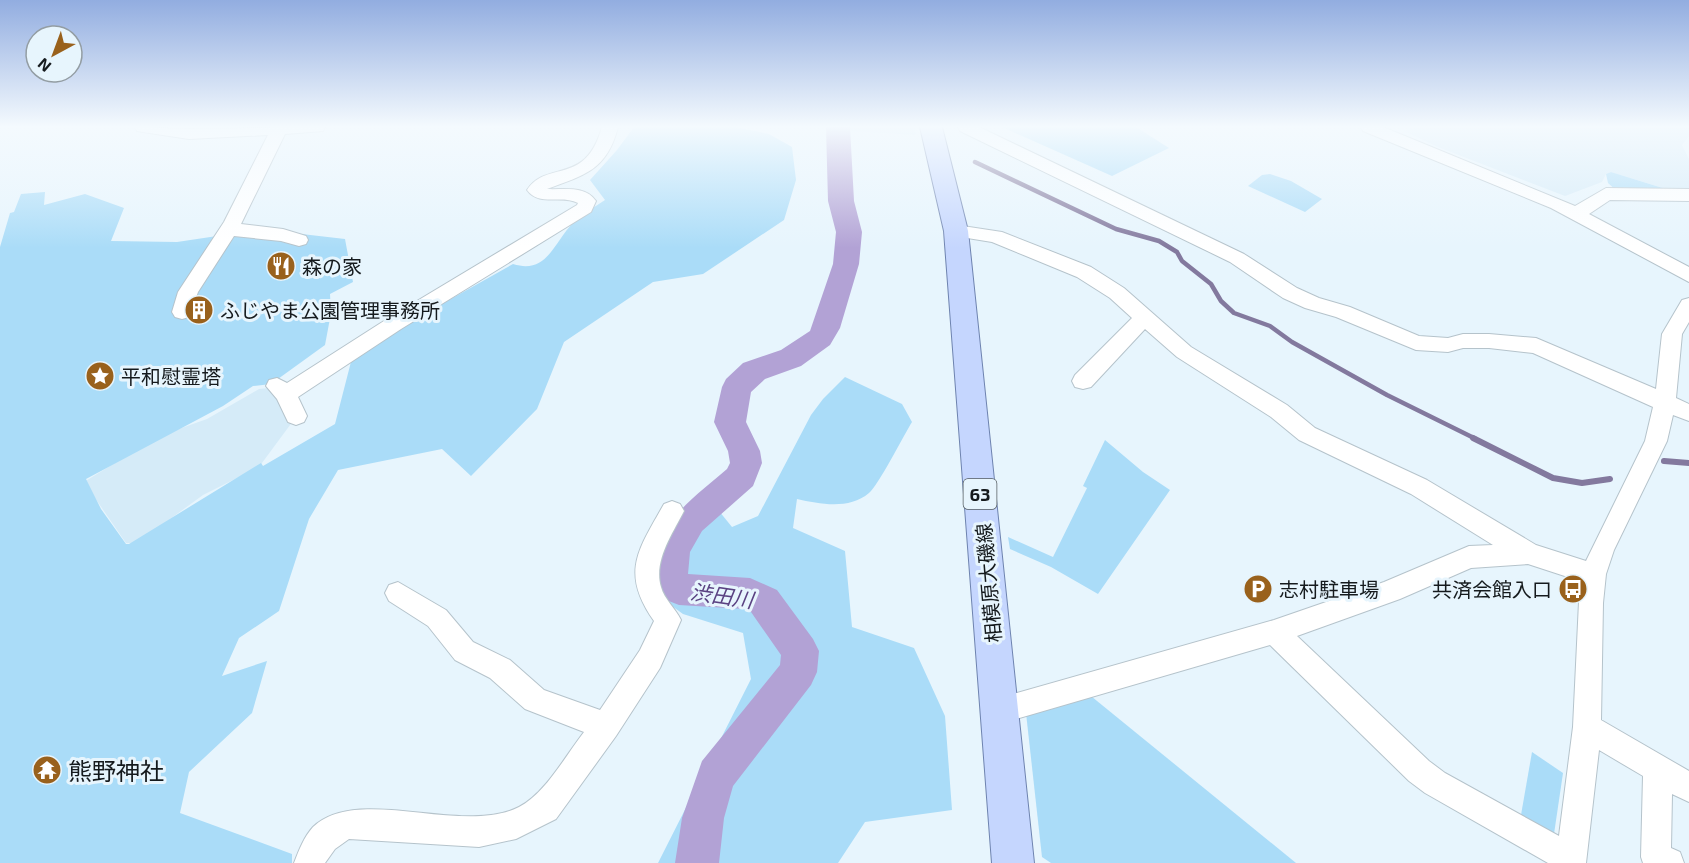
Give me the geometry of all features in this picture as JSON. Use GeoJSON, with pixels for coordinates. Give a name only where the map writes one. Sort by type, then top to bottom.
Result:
{"type":"FeatureCollection","features":[{"type":"Feature","properties":{"kind":"main road","name":"相模原大磯線"},"geometry":{"type":"LineString","coordinates":[[941,167],[956,231],[1013,863]]}},
{"type":"Feature","properties":{"kind":"street"},"geometry":{"type":"LineString","coordinates":[[182,312],[188,292],[228,229],[259,167]]}},
{"type":"Feature","properties":{"kind":"street"},"geometry":{"type":"LineString","coordinates":[[296,416],[281,390],[585,208],[587,201],[580,195],[542,194],[536,190],[540,185],[584,167]]}},
{"type":"Feature","properties":{"kind":"street"},"geometry":{"type":"LineString","coordinates":[[1049,167],[1237,258],[1290,293],[1312,303],[1343,312],[1416,343],[1448,345],[1463,340],[1536,346],[1689,414]]}},
{"type":"Feature","properties":{"kind":"street"},"geometry":{"type":"LineString","coordinates":[[1465,167],[1576,214],[1689,275]]}},
{"type":"Feature","properties":{"kind":"street"},"geometry":{"type":"LineString","coordinates":[[1576,214],[1606,194],[1689,195]]}},
{"type":"Feature","properties":{"kind":"street"},"geometry":{"type":"LineString","coordinates":[[228,229],[283,235],[299,240]]}},
{"type":"Feature","properties":{"kind":"street"},"geometry":{"type":"LineString","coordinates":[[956,231],[995,236],[1084,272],[1118,293],[1184,352],[1279,411],[1307,434],[1419,487],[1528,554],[1593,574]]}},
{"type":"Feature","properties":{"kind":"street"},"geometry":{"type":"LineString","coordinates":[[1274,632],[1419,771],[1435,783],[1571,861],[1587,727],[1590,603],[1593,574],[1602,550],[1656,441],[1665,403],[1672,334],[1689,305]]}},
{"type":"Feature","properties":{"kind":"street"},"geometry":{"type":"LineString","coordinates":[[1083,381],[1145,317]]}},
{"type":"Feature","properties":{"kind":"street"},"geometry":{"type":"LineString","coordinates":[[309,863],[317,844],[325,835],[349,824],[479,832],[516,824],[545,808],[606,726],[650,659],[668,620],[648,588],[647,571],[651,550],[672,511]]}},
{"type":"Feature","properties":{"kind":"street"},"geometry":{"type":"LineString","coordinates":[[999,711],[1274,632],[1391,591],[1469,557],[1528,554]]}},
{"type":"Feature","properties":{"kind":"street"},"geometry":{"type":"LineString","coordinates":[[398,593],[437,618],[464,651],[500,669],[535,700],[606,726]]}},
{"type":"Feature","properties":{"kind":"street"},"geometry":{"type":"LineString","coordinates":[[1587,727],[1689,787]]}},
{"type":"Feature","properties":{"kind":"street"},"geometry":{"type":"LineString","coordinates":[[1658,769],[1656,857],[1670,863]]}},
{"type":"Feature","properties":{"kind":"shaded area"},"geometry":{"type":"Polygon","coordinates":[[[601,167],[794,167],[796,180],[784,220],[703,274],[653,282],[564,342],[537,409],[471,476],[442,449],[338,470],[309,519],[279,611],[239,638],[222,676],[267,661],[252,713],[189,772],[180,813],[292,854],[292,863],[0,863],[0,247],[10,213],[14,212],[21,194],[45,192],[44,205],[85,194],[124,208],[111,241],[177,242],[217,236],[224,225],[345,239],[353,282],[330,294],[331,313],[325,345],[271,384],[253,386],[223,406],[86,479],[101,509],[126,544],[129,544],[261,463],[263,466],[335,424],[353,354],[513,264],[525,266],[542,261],[577,219],[605,200],[590,180],[601,167]]]}},
{"type":"Feature","properties":{"kind":"shaded area"},"geometry":{"type":"Polygon","coordinates":[[[1092,167],[1130,167],[1112,176],[1092,167]]]}},
{"type":"Feature","properties":{"kind":"shaded area"},"geometry":{"type":"Polygon","coordinates":[[[1491,167],[1689,167],[1689,189],[1679,193],[1611,172],[1606,174],[1602,182],[1565,196],[1491,167]]]}},
{"type":"Feature","properties":{"kind":"shaded area"},"geometry":{"type":"Polygon","coordinates":[[[1611,172],[1682,194],[1619,193],[1608,183],[1606,174],[1611,172]]]}},
{"type":"Feature","properties":{"kind":"shaded area"},"geometry":{"type":"Polygon","coordinates":[[[1270,174],[1291,181],[1322,199],[1305,212],[1248,186],[1262,175],[1270,174]]]}},
{"type":"Feature","properties":{"kind":"shaded area"},"geometry":{"type":"Polygon","coordinates":[[[845,377],[902,404],[912,422],[869,493],[853,502],[843,504],[825,504],[797,499],[793,528],[845,551],[852,627],[914,648],[945,716],[952,810],[865,822],[838,863],[658,863],[751,679],[743,633],[683,614],[658,596],[654,569],[666,537],[681,517],[719,511],[732,527],[758,516],[811,415],[845,377]]]}},
{"type":"Feature","properties":{"kind":"shaded area"},"geometry":{"type":"Polygon","coordinates":[[[269,388],[282,402],[293,421],[259,467],[203,495],[137,543],[126,543],[84,482],[159,436],[207,419],[259,389],[269,388]]]}},
{"type":"Feature","properties":{"kind":"shaded area"},"geometry":{"type":"Polygon","coordinates":[[[1105,440],[1143,472],[1170,490],[1098,594],[1051,567],[1010,549],[1008,537],[1053,557],[1087,488],[1083,486],[1105,440]]]}},
{"type":"Feature","properties":{"kind":"shaded area"},"geometry":{"type":"Polygon","coordinates":[[[1086,692],[1296,863],[1051,863],[1042,857],[1026,713],[1086,692]]]}},
{"type":"Feature","properties":{"kind":"shaded area"},"geometry":{"type":"Polygon","coordinates":[[[1532,752],[1563,773],[1554,834],[1521,815],[1532,752]]]}},
{"type":"Feature","properties":{"kind":"waterway","name":"渋田川"},"geometry":{"type":"LineString","coordinates":[[697,863],[703,818],[716,775],[798,672],[800,651],[764,601],[750,594],[679,589],[669,585],[673,550],[690,521],[741,477],[746,463],[744,451],[730,422],[737,387],[754,371],[791,358],[820,338],[826,328],[846,264],[849,232],[841,201],[840,167]]}},
{"type":"Feature","properties":{"kind":"waterway"},"geometry":{"type":"LineString","coordinates":[[986,167],[1116,229],[1159,241],[1177,252],[1182,261],[1211,284],[1221,301],[1234,313],[1270,326],[1292,342],[1387,395],[1476,439]]}},
{"type":"Feature","properties":{"kind":"waterway"},"geometry":{"type":"LineString","coordinates":[[1473,438],[1553,478],[1582,483],[1610,479]]}},
{"type":"Feature","properties":{"kind":"waterway"},"geometry":{"type":"LineString","coordinates":[[1664,461],[1689,463]]}},
{"type":"Feature","properties":{"kind":"place","name":"森の家"},"geometry":{"type":"Point","coordinates":[281,266]}},
{"type":"Feature","properties":{"kind":"place","name":"ふじやま公園管理事務所"},"geometry":{"type":"Point","coordinates":[199,310]}},
{"type":"Feature","properties":{"kind":"place","name":"平和慰霊塔"},"geometry":{"type":"Point","coordinates":[100,376]}},
{"type":"Feature","properties":{"kind":"place","name":"志村駐車場"},"geometry":{"type":"Point","coordinates":[1258,589]}},
{"type":"Feature","properties":{"kind":"place","name":"共済会館入口"},"geometry":{"type":"Point","coordinates":[1573,589]}},
{"type":"Feature","properties":{"kind":"place","name":"熊野神社"},"geometry":{"type":"Point","coordinates":[47,770]}}]}
